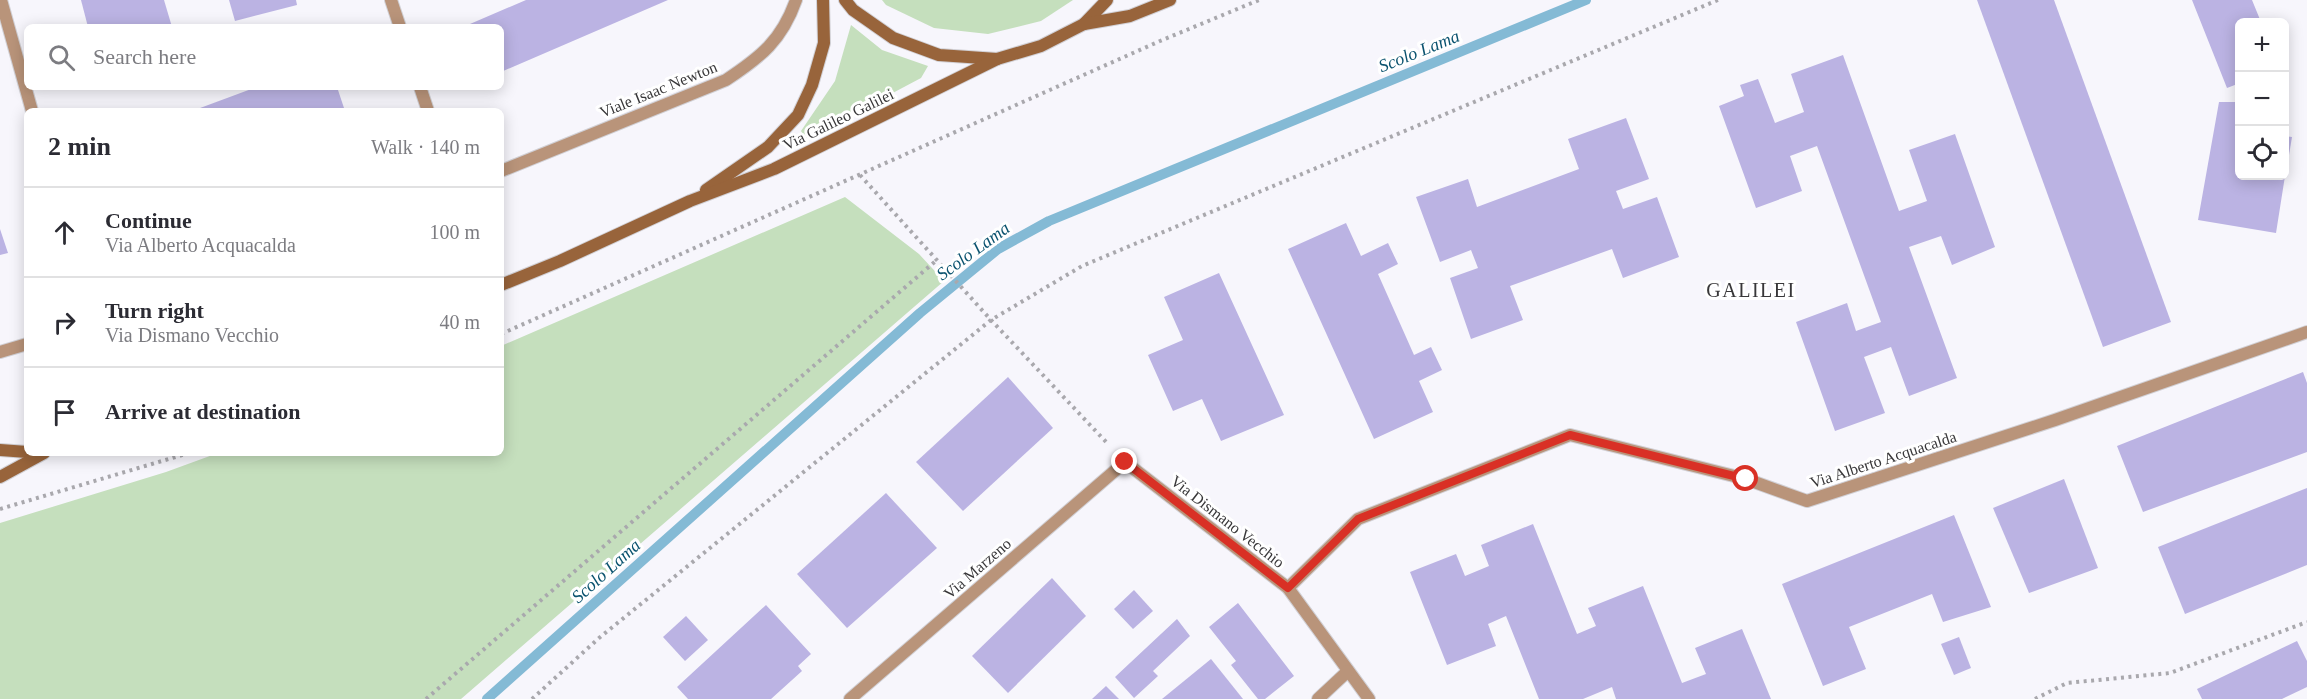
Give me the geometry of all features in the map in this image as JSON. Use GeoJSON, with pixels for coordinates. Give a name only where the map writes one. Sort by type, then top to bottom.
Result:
{"type":"FeatureCollection","features":[{"type":"Feature","properties":{"kind":"main road","name":"Via Galileo Galilei"},"geometry":{"type":"LineString","coordinates":[[690,201],[768,147],[798,115],[812,85],[824,43],[823,0]]}},
{"type":"Feature","properties":{"kind":"main road"},"geometry":{"type":"LineString","coordinates":[[845,0],[853,10],[893,38],[939,55],[997,59],[1041,46],[1084,24],[1131,16],[1170,0]]}},
{"type":"Feature","properties":{"kind":"main road"},"geometry":{"type":"LineString","coordinates":[[1084,24],[1107,0]]}},
{"type":"Feature","properties":{"kind":"main road","name":"Via Galileo Galilei"},"geometry":{"type":"LineString","coordinates":[[504,284],[560,261],[690,201],[774,169],[997,59]]}},
{"type":"Feature","properties":{"kind":"main road"},"geometry":{"type":"LineString","coordinates":[[0,450],[24,452]]}},
{"type":"Feature","properties":{"kind":"main road"},"geometry":{"type":"LineString","coordinates":[[0,477],[38,456]]}},
{"type":"Feature","properties":{"kind":"street"},"geometry":{"type":"LineString","coordinates":[[1,0],[24,82]]}},
{"type":"Feature","properties":{"kind":"street"},"geometry":{"type":"LineString","coordinates":[[391,0],[399,24]]}},
{"type":"Feature","properties":{"kind":"street","name":"Viale Isaac Newton"},"geometry":{"type":"LineString","coordinates":[[504,170],[726,80],[751,64],[771,46],[789,20],[796,0]]}},
{"type":"Feature","properties":{"kind":"street"},"geometry":{"type":"LineString","coordinates":[[26,90],[31,108]]}},
{"type":"Feature","properties":{"kind":"street"},"geometry":{"type":"LineString","coordinates":[[421,90],[427,108]]}},
{"type":"Feature","properties":{"kind":"street","name":"Via Alberto Acquacalda"},"geometry":{"type":"LineString","coordinates":[[1288,588],[1358,519],[1570,435],[1746,479],[1807,501],[2055,420],[2307,332]]}},
{"type":"Feature","properties":{"kind":"street"},"geometry":{"type":"LineString","coordinates":[[0,352],[24,345]]}},
{"type":"Feature","properties":{"kind":"street","name":"Via Dismano Vecchio"},"geometry":{"type":"LineString","coordinates":[[1125,462],[1288,588],[1369,699]]}},
{"type":"Feature","properties":{"kind":"street","name":"Via Marzeno"},"geometry":{"type":"LineString","coordinates":[[850,699],[1125,462]]}},
{"type":"Feature","properties":{"kind":"street"},"geometry":{"type":"LineString","coordinates":[[1318,699],[1348,671]]}},
{"type":"Feature","properties":{"kind":"path"},"geometry":{"type":"LineString","coordinates":[[504,333],[1259,0]]}},
{"type":"Feature","properties":{"kind":"path"},"geometry":{"type":"LineString","coordinates":[[532,699],[598,638],[991,321],[1082,266],[1718,0]]}},
{"type":"Feature","properties":{"kind":"path"},"geometry":{"type":"LineString","coordinates":[[860,175],[938,259],[991,321],[1125,462]]}},
{"type":"Feature","properties":{"kind":"path"},"geometry":{"type":"LineString","coordinates":[[426,699],[938,259]]}},
{"type":"Feature","properties":{"kind":"path"},"geometry":{"type":"LineString","coordinates":[[0,509],[179,456]]}},
{"type":"Feature","properties":{"kind":"path"},"geometry":{"type":"LineString","coordinates":[[2035,699],[2067,683],[2170,673],[2307,622]]}},
{"type":"Feature","properties":{"kind":"green space"},"geometry":{"type":"Polygon","coordinates":[[[882,0],[1073,0],[1041,21],[988,34],[934,28],[886,5],[882,0]]]}},
{"type":"Feature","properties":{"kind":"green space"},"geometry":{"type":"Polygon","coordinates":[[[851,25],[882,50],[928,66],[921,78],[806,139],[801,131],[835,81],[851,25]]]}},
{"type":"Feature","properties":{"kind":"green space"},"geometry":{"type":"Polygon","coordinates":[[[845,197],[919,254],[944,281],[461,699],[0,699],[0,523],[166,472],[210,456],[504,456],[504,345],[845,197]]]}},
{"type":"Feature","properties":{"kind":"building"},"geometry":{"type":"Polygon","coordinates":[[[81,0],[164,0],[171,24],[87,24],[81,0]]]}},
{"type":"Feature","properties":{"kind":"building"},"geometry":{"type":"Polygon","coordinates":[[[229,0],[296,0],[297,5],[235,21],[229,0]]]}},
{"type":"Feature","properties":{"kind":"building"},"geometry":{"type":"Polygon","coordinates":[[[526,0],[668,0],[504,71],[504,24],[470,24],[526,0]]]}},
{"type":"Feature","properties":{"kind":"building"},"geometry":{"type":"Polygon","coordinates":[[[1977,0],[2054,0],[2171,322],[2103,347],[1977,0]]]}},
{"type":"Feature","properties":{"kind":"building"},"geometry":{"type":"Polygon","coordinates":[[[2192,0],[2252,0],[2259,18],[2235,18],[2235,85],[2227,88],[2192,0]]]}},
{"type":"Feature","properties":{"kind":"building"},"geometry":{"type":"Polygon","coordinates":[[[1843,55],[1899,211],[1927,201],[1909,150],[1955,134],[1995,247],[1952,265],[1941,236],[1909,247],[1957,378],[1909,396],[1891,347],[1864,357],[1885,413],[1835,431],[1796,322],[1847,303],[1856,331],[1881,322],[1817,146],[1790,156],[1802,191],[1756,208],[1719,106],[1744,96],[1740,85],[1758,79],[1775,123],[1804,112],[1791,74],[1843,55]]]}},
{"type":"Feature","properties":{"kind":"building"},"geometry":{"type":"Polygon","coordinates":[[[249,90],[338,90],[344,108],[200,108],[249,90]]]}},
{"type":"Feature","properties":{"kind":"building"},"geometry":{"type":"Polygon","coordinates":[[[2219,102],[2235,102],[2235,180],[2284,180],[2276,233],[2198,220],[2219,102]]]}},
{"type":"Feature","properties":{"kind":"building"},"geometry":{"type":"Polygon","coordinates":[[[1626,118],[1649,179],[1616,191],[1623,209],[1657,197],[1679,257],[1623,278],[1612,249],[1510,286],[1523,320],[1471,339],[1450,278],[1478,268],[1471,250],[1440,262],[1416,197],[1468,179],[1477,207],[1579,169],[1568,139],[1626,118]]]}},
{"type":"Feature","properties":{"kind":"building"},"geometry":{"type":"Polygon","coordinates":[[[2289,137],[2292,137],[2289,155],[2289,137]]]}},
{"type":"Feature","properties":{"kind":"building"},"geometry":{"type":"Polygon","coordinates":[[[1346,223],[1361,256],[1388,243],[1398,264],[1378,274],[1414,355],[1431,347],[1442,370],[1419,381],[1433,412],[1374,439],[1288,249],[1346,223]]]}},
{"type":"Feature","properties":{"kind":"building"},"geometry":{"type":"Polygon","coordinates":[[[0,229],[8,253],[0,255],[0,229]]]}},
{"type":"Feature","properties":{"kind":"building"},"geometry":{"type":"Polygon","coordinates":[[[1219,273],[1284,415],[1221,441],[1202,399],[1173,411],[1148,355],[1183,340],[1164,297],[1219,273]]]}},
{"type":"Feature","properties":{"kind":"building"},"geometry":{"type":"Polygon","coordinates":[[[2303,372],[2307,383],[2307,452],[2143,512],[2117,446],[2303,372]]]}},
{"type":"Feature","properties":{"kind":"building"},"geometry":{"type":"Polygon","coordinates":[[[1008,377],[1053,428],[963,511],[916,462],[1008,377]]]}},
{"type":"Feature","properties":{"kind":"building"},"geometry":{"type":"Polygon","coordinates":[[[2064,479],[2098,568],[2029,593],[1993,508],[2064,479]]]}},
{"type":"Feature","properties":{"kind":"building"},"geometry":{"type":"Polygon","coordinates":[[[2307,488],[2307,565],[2185,614],[2158,547],[2307,488]]]}},
{"type":"Feature","properties":{"kind":"building"},"geometry":{"type":"Polygon","coordinates":[[[886,493],[937,548],[847,628],[797,574],[886,493]]]}},
{"type":"Feature","properties":{"kind":"building"},"geometry":{"type":"Polygon","coordinates":[[[1954,515],[1991,607],[1943,622],[1932,594],[1849,627],[1866,669],[1823,686],[1782,584],[1954,515]]]}},
{"type":"Feature","properties":{"kind":"building"},"geometry":{"type":"Polygon","coordinates":[[[1533,524],[1577,634],[1596,626],[1588,608],[1643,586],[1682,683],[1706,674],[1695,648],[1742,629],[1771,699],[1616,699],[1612,687],[1583,699],[1539,699],[1506,616],[1488,624],[1496,646],[1447,665],[1410,572],[1456,554],[1465,576],[1489,566],[1481,545],[1533,524]]]}},
{"type":"Feature","properties":{"kind":"building"},"geometry":{"type":"Polygon","coordinates":[[[1052,578],[1086,616],[1008,693],[972,656],[1052,578]]]}},
{"type":"Feature","properties":{"kind":"building"},"geometry":{"type":"Polygon","coordinates":[[[1134,590],[1153,611],[1133,629],[1114,609],[1134,590]]]}},
{"type":"Feature","properties":{"kind":"building"},"geometry":{"type":"Polygon","coordinates":[[[1238,603],[1294,676],[1265,699],[1258,699],[1231,665],[1236,661],[1209,627],[1238,603]]]}},
{"type":"Feature","properties":{"kind":"building"},"geometry":{"type":"Polygon","coordinates":[[[766,605],[811,654],[798,666],[802,671],[771,699],[688,699],[677,687],[766,605]]]}},
{"type":"Feature","properties":{"kind":"building"},"geometry":{"type":"Polygon","coordinates":[[[686,616],[708,640],[685,661],[663,637],[686,616]]]}},
{"type":"Feature","properties":{"kind":"building"},"geometry":{"type":"Polygon","coordinates":[[[1177,619],[1190,636],[1153,671],[1158,676],[1134,698],[1115,677],[1177,619]]]}},
{"type":"Feature","properties":{"kind":"building"},"geometry":{"type":"Polygon","coordinates":[[[1959,637],[1971,668],[1954,675],[1941,644],[1959,637]]]}},
{"type":"Feature","properties":{"kind":"building"},"geometry":{"type":"Polygon","coordinates":[[[2297,641],[2307,661],[2307,687],[2282,699],[2202,699],[2197,689],[2297,641]]]}},
{"type":"Feature","properties":{"kind":"building"},"geometry":{"type":"Polygon","coordinates":[[[1211,659],[1243,699],[1162,699],[1211,659]]]}},
{"type":"Feature","properties":{"kind":"building"},"geometry":{"type":"Polygon","coordinates":[[[1106,686],[1119,699],[1092,699],[1106,686]]]}},
{"type":"Feature","properties":{"kind":"waterway","name":"Scolo Lama"},"geometry":{"type":"LineString","coordinates":[[487,699],[920,313],[998,249],[1049,221],[1586,0]]}},
{"type":"Feature","properties":{"kind":"district","name":"GALILEI"},"geometry":{"type":"Point","coordinates":[1751,290]}},
{"type":"Feature","properties":{"kind":"route"},"geometry":{"type":"LineString","coordinates":[[1125,462],[1288,588],[1358,519],[1570,435],[1746,479]]}}]}
